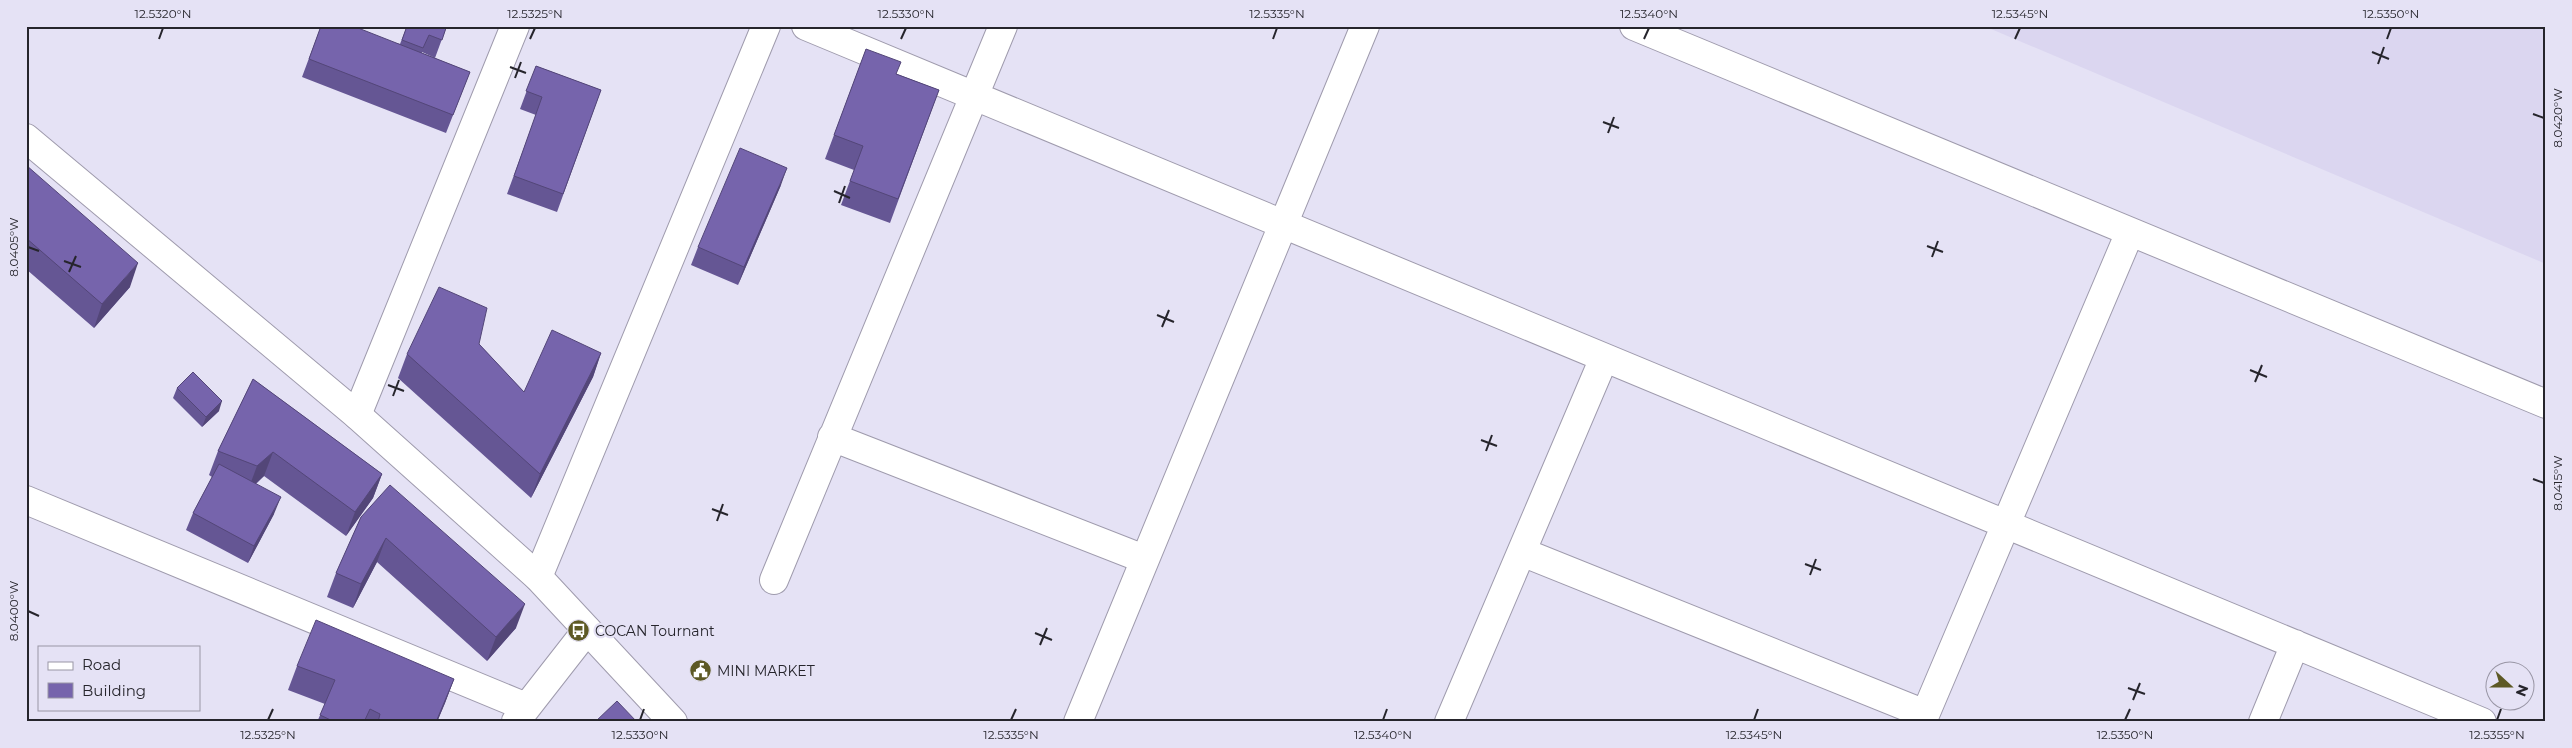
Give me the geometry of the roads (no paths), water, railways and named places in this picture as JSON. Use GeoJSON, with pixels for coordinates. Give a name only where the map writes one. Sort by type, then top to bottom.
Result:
{"type":"FeatureCollection","features":[{"type":"Feature","properties":{"kind":"street"},"geometry":{"type":"LineString","coordinates":[[357,415],[515,26]]}},
{"type":"Feature","properties":{"kind":"street"},"geometry":{"type":"LineString","coordinates":[[538,577],[766,26]]}},
{"type":"Feature","properties":{"kind":"street"},"geometry":{"type":"LineString","coordinates":[[806,26],[2482,722]]}},
{"type":"Feature","properties":{"kind":"street"},"geometry":{"type":"LineString","coordinates":[[774,580],[1003,26]]}},
{"type":"Feature","properties":{"kind":"street"},"geometry":{"type":"LineString","coordinates":[[1078,722],[1365,26]]}},
{"type":"Feature","properties":{"kind":"street"},"geometry":{"type":"LineString","coordinates":[[1634,26],[2546,404]]}},
{"type":"Feature","properties":{"kind":"street"},"geometry":{"type":"LineString","coordinates":[[26,138],[357,415],[538,577],[673,722]]}},
{"type":"Feature","properties":{"kind":"street"},"geometry":{"type":"LineString","coordinates":[[1522,552],[1923,718],[2130,232]]}},
{"type":"Feature","properties":{"kind":"street"},"geometry":{"type":"LineString","coordinates":[[1450,722],[1604,358]]}},
{"type":"Feature","properties":{"kind":"street"},"geometry":{"type":"LineString","coordinates":[[832,437],[1144,559]]}},
{"type":"Feature","properties":{"kind":"street"},"geometry":{"type":"LineString","coordinates":[[26,500],[520,714],[587,630]]}},
{"type":"Feature","properties":{"kind":"street"},"geometry":{"type":"LineString","coordinates":[[2263,722],[2295,644]]}},
{"type":"Feature","properties":{"kind":"place","name":"COCAN Tournant"},"geometry":{"type":"Point","coordinates":[579,631]}},
{"type":"Feature","properties":{"kind":"place","name":"MINI MARKET"},"geometry":{"type":"Point","coordinates":[701,671]}}]}
